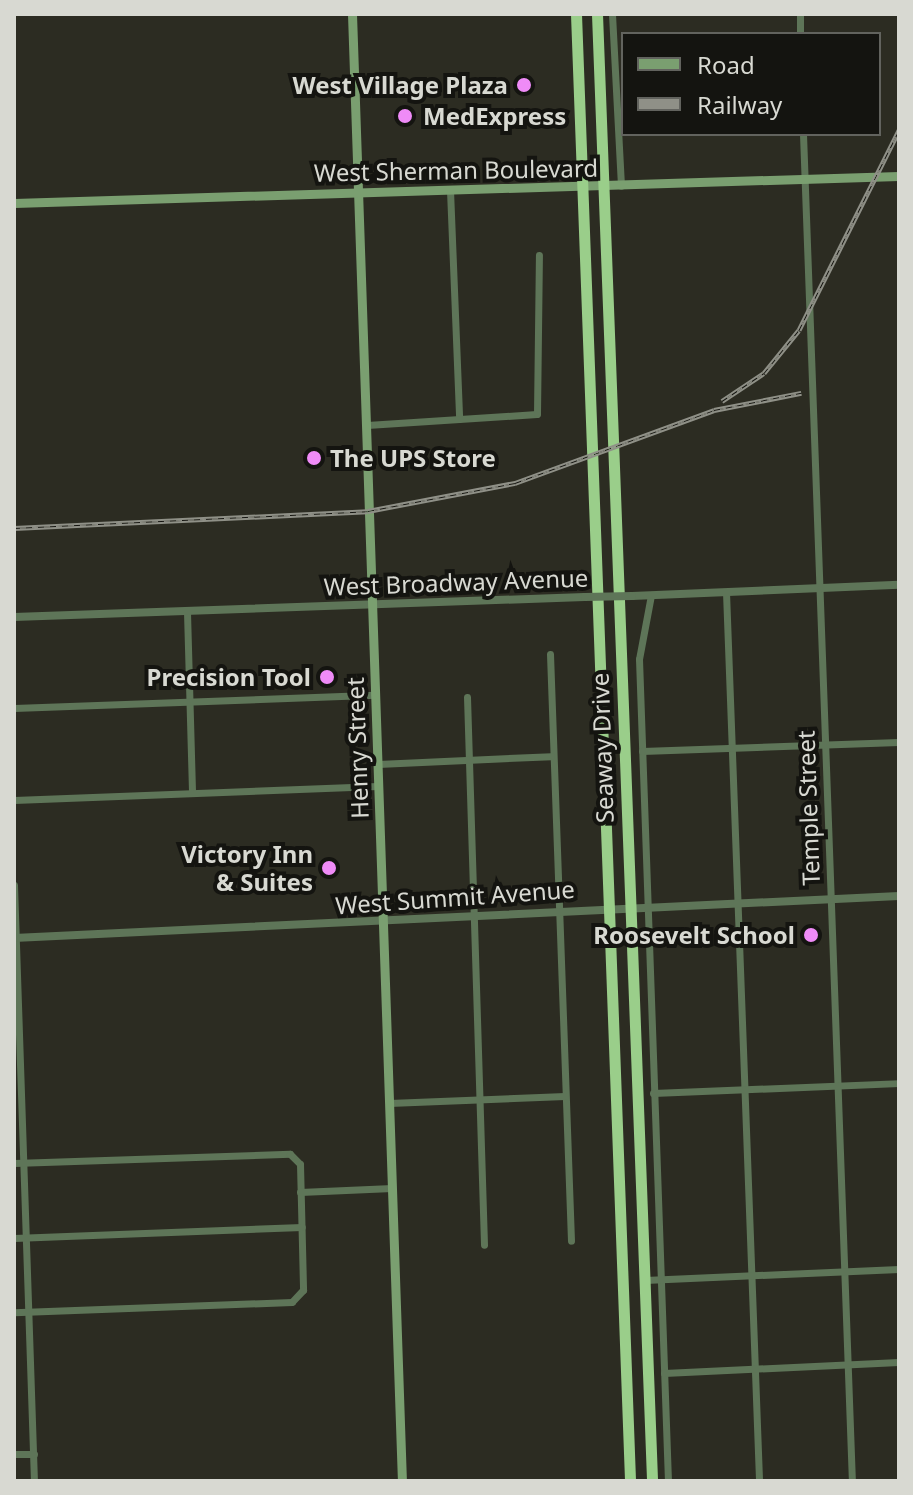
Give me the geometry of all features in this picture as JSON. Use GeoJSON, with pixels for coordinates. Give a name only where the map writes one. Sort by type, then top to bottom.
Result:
{"type":"FeatureCollection","features":[{"type":"Feature","properties":{"kind":"highway","name":"Seaway Drive"},"geometry":{"type":"LineString","coordinates":[[576,14],[630,1481]]}},
{"type":"Feature","properties":{"kind":"highway","name":"Seaway Drive"},"geometry":{"type":"LineString","coordinates":[[597,14],[652,1481]]}},
{"type":"Feature","properties":{"kind":"highway"},"geometry":{"type":"LineString","coordinates":[[577,57],[583,49],[593,54],[605,182]]}},
{"type":"Feature","properties":{"kind":"highway"},"geometry":{"type":"LineString","coordinates":[[584,201],[595,318],[604,320],[608,312]]}},
{"type":"Feature","properties":{"kind":"highway"},"geometry":{"type":"LineString","coordinates":[[605,776],[620,777],[629,907]]}},
{"type":"Feature","properties":{"kind":"highway"},"geometry":{"type":"LineString","coordinates":[[610,928],[620,1043],[630,1044],[635,1033]]}},
{"type":"Feature","properties":{"kind":"main road","name":"Henry Street"},"geometry":{"type":"LineString","coordinates":[[352,14],[402,1481]]}},
{"type":"Feature","properties":{"kind":"main road","name":"West Sherman Boulevard"},"geometry":{"type":"LineString","coordinates":[[14,203],[583,186],[605,182],[621,186],[899,176]]}},
{"type":"Feature","properties":{"kind":"street"},"geometry":{"type":"LineString","coordinates":[[612,14],[621,186]]}},
{"type":"Feature","properties":{"kind":"street","name":"Temple Street"},"geometry":{"type":"LineString","coordinates":[[803,136],[852,1481]]}},
{"type":"Feature","properties":{"kind":"street"},"geometry":{"type":"LineString","coordinates":[[450,190],[459,419]]}},
{"type":"Feature","properties":{"kind":"street"},"geometry":{"type":"LineString","coordinates":[[367,425],[537,414],[539,255]]}},
{"type":"Feature","properties":{"kind":"street","name":"West Broadway Avenue"},"geometry":{"type":"LineString","coordinates":[[14,617],[899,585]]}},
{"type":"Feature","properties":{"kind":"street"},"geometry":{"type":"LineString","coordinates":[[726,592],[759,1481]]}},
{"type":"Feature","properties":{"kind":"street"},"geometry":{"type":"LineString","coordinates":[[651,595],[639,659],[668,1481]]}},
{"type":"Feature","properties":{"kind":"street"},"geometry":{"type":"LineString","coordinates":[[187,612],[192,793]]}},
{"type":"Feature","properties":{"kind":"street"},"geometry":{"type":"LineString","coordinates":[[550,654],[551,756],[571,1241]]}},
{"type":"Feature","properties":{"kind":"street"},"geometry":{"type":"LineString","coordinates":[[14,708],[375,695]]}},
{"type":"Feature","properties":{"kind":"street"},"geometry":{"type":"LineString","coordinates":[[467,697],[484,1245]]}},
{"type":"Feature","properties":{"kind":"street"},"geometry":{"type":"LineString","coordinates":[[642,751],[899,742]]}},
{"type":"Feature","properties":{"kind":"street"},"geometry":{"type":"LineString","coordinates":[[378,764],[551,756]]}},
{"type":"Feature","properties":{"kind":"street"},"geometry":{"type":"LineString","coordinates":[[14,800],[378,786]]}},
{"type":"Feature","properties":{"kind":"street"},"geometry":{"type":"LineString","coordinates":[[14,885],[18,1163],[25,1237],[34,1481]]}},
{"type":"Feature","properties":{"kind":"street","name":"West Summit Avenue"},"geometry":{"type":"LineString","coordinates":[[15,938],[340,926],[383,917],[899,896]]}},
{"type":"Feature","properties":{"kind":"street"},"geometry":{"type":"LineString","coordinates":[[653,1093],[899,1083]]}},
{"type":"Feature","properties":{"kind":"street"},"geometry":{"type":"LineString","coordinates":[[389,1103],[565,1096]]}},
{"type":"Feature","properties":{"kind":"street"},"geometry":{"type":"LineString","coordinates":[[14,1312],[300,1299],[302,1227],[300,1164],[290,1154],[18,1163]]}},
{"type":"Feature","properties":{"kind":"street"},"geometry":{"type":"LineString","coordinates":[[300,1192],[392,1188]]}},
{"type":"Feature","properties":{"kind":"street"},"geometry":{"type":"LineString","coordinates":[[14,1238],[302,1227]]}},
{"type":"Feature","properties":{"kind":"street"},"geometry":{"type":"LineString","coordinates":[[645,1280],[899,1269]]}},
{"type":"Feature","properties":{"kind":"street"},"geometry":{"type":"LineString","coordinates":[[664,1373],[899,1362]]}},
{"type":"Feature","properties":{"kind":"street"},"geometry":{"type":"LineString","coordinates":[[14,1454],[34,1454]]}},
{"type":"Feature","properties":{"kind":"railway"},"geometry":{"type":"LineString","coordinates":[[722,401],[764,373],[799,330],[899,130]]}},
{"type":"Feature","properties":{"kind":"railway"},"geometry":{"type":"LineString","coordinates":[[14,528],[368,511],[515,483],[714,410],[801,393]]}},
{"type":"Feature","properties":{"kind":"place","name":"West Village Plaza"},"geometry":{"type":"Point","coordinates":[524,85]}},
{"type":"Feature","properties":{"kind":"place","name":"MedExpress"},"geometry":{"type":"Point","coordinates":[405,116]}},
{"type":"Feature","properties":{"kind":"place","name":"The UPS Store"},"geometry":{"type":"Point","coordinates":[314,458]}},
{"type":"Feature","properties":{"kind":"place","name":"Precision Tool"},"geometry":{"type":"Point","coordinates":[327,677]}},
{"type":"Feature","properties":{"kind":"place","name":"Victory Inn & Suites"},"geometry":{"type":"Point","coordinates":[329,868]}},
{"type":"Feature","properties":{"kind":"place","name":"Roosevelt School"},"geometry":{"type":"Point","coordinates":[811,935]}}]}
